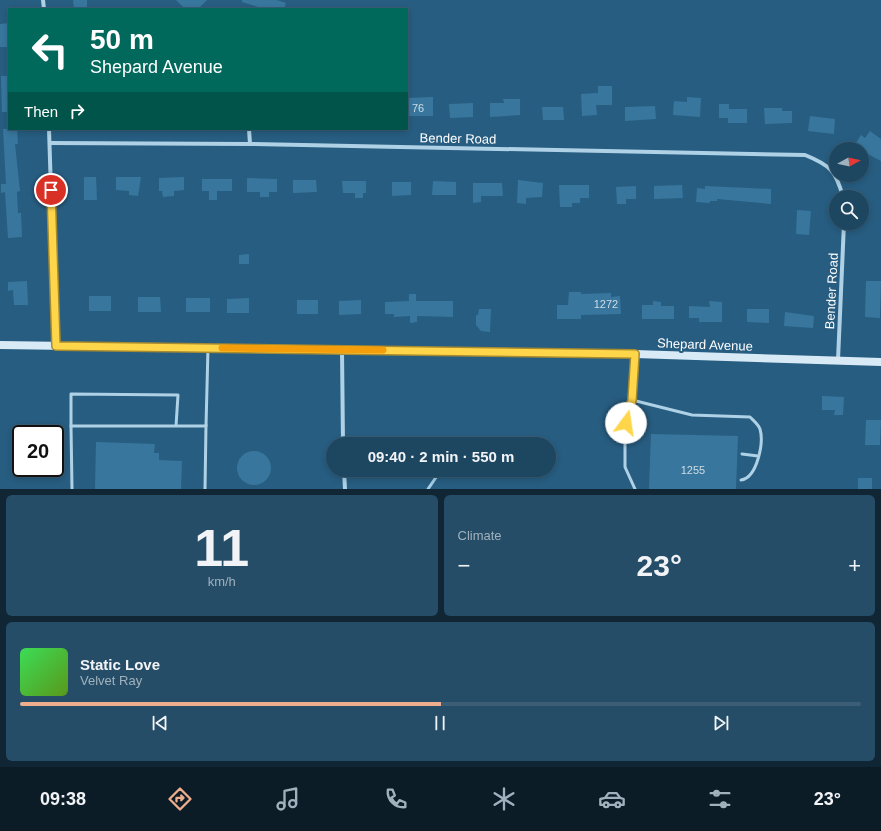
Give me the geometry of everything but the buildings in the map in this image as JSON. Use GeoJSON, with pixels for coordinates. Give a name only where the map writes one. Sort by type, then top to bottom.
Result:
{"type":"FeatureCollection","features":[{"type":"Feature","properties":{"kind":"main road","name":"Shepard Avenue"},"geometry":{"type":"LineString","coordinates":[[0,345],[635,354],[881,362]]}},
{"type":"Feature","properties":{"kind":"street"},"geometry":{"type":"LineString","coordinates":[[49,130],[56,346]]}},
{"type":"Feature","properties":{"kind":"street"},"geometry":{"type":"LineString","coordinates":[[249,130],[250,144]]}},
{"type":"Feature","properties":{"kind":"street","name":"Bender Road"},"geometry":{"type":"LineString","coordinates":[[50,143],[250,144],[805,155],[825,164],[839,181],[841,190]]}},
{"type":"Feature","properties":{"kind":"street","name":"Bender Road"},"geometry":{"type":"LineString","coordinates":[[838,360],[844,230]]}},
{"type":"Feature","properties":{"kind":"street"},"geometry":{"type":"LineString","coordinates":[[342,350],[343,437]]}},
{"type":"Feature","properties":{"kind":"street"},"geometry":{"type":"LineString","coordinates":[[344,477],[345,489]]}},
{"type":"Feature","properties":{"kind":"lane"},"geometry":{"type":"LineString","coordinates":[[205,489],[208,348]]}},
{"type":"Feature","properties":{"kind":"lane"},"geometry":{"type":"LineString","coordinates":[[635,354],[632,400],[625,433],[625,467],[635,489]]}},
{"type":"Feature","properties":{"kind":"lane"},"geometry":{"type":"LineString","coordinates":[[72,489],[70,426],[71,394],[178,395],[176,426]]}},
{"type":"Feature","properties":{"kind":"lane"},"geometry":{"type":"LineString","coordinates":[[632,400],[692,415],[750,418],[759,428],[761,436],[755,470],[747,479],[741,480]]}},
{"type":"Feature","properties":{"kind":"lane"},"geometry":{"type":"LineString","coordinates":[[70,426],[206,425]]}},
{"type":"Feature","properties":{"kind":"lane"},"geometry":{"type":"LineString","coordinates":[[742,454],[758,456]]}},
{"type":"Feature","properties":{"kind":"waterway"},"geometry":{"type":"LineString","coordinates":[[428,489],[436,477]]}},
{"type":"Feature","properties":{"kind":"slow traffic"},"geometry":{"type":"LineString","coordinates":[[222,348],[383,350]]}},
{"type":"Feature","properties":{"kind":"route"},"geometry":{"type":"LineString","coordinates":[[51,190],[56,346],[635,354],[632,400],[626,423]]}}]}
